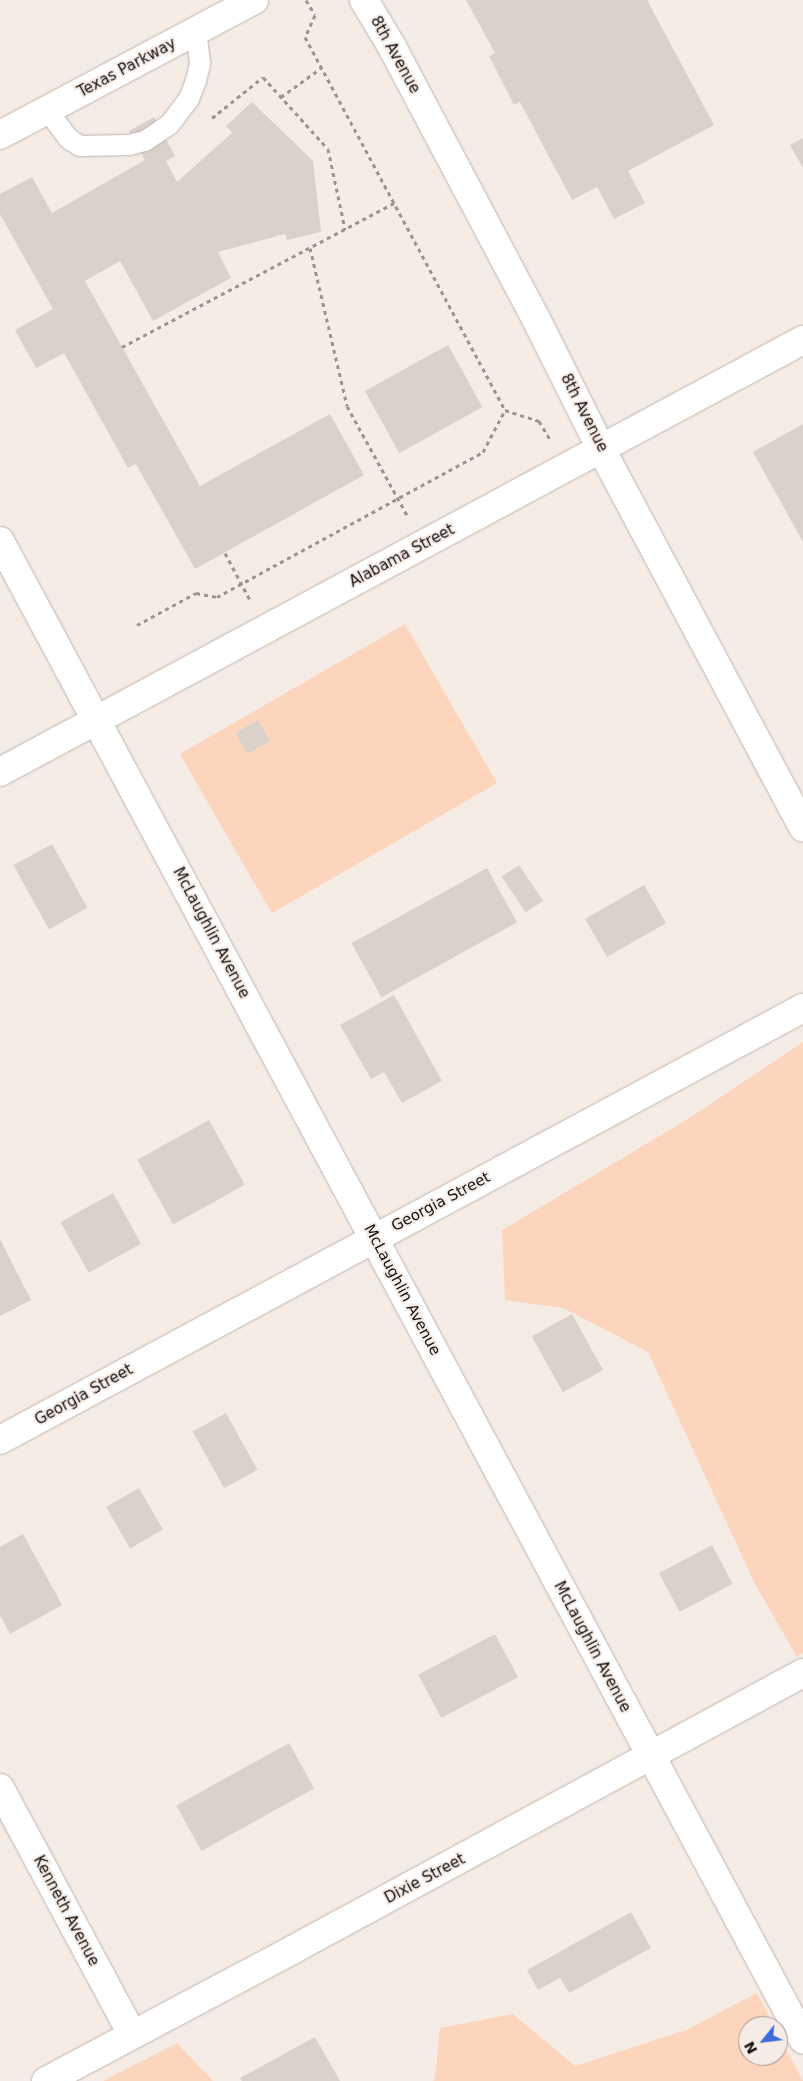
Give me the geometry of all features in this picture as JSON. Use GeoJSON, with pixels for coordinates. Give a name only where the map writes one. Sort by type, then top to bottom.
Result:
{"type":"FeatureCollection","features":[{"type":"Feature","properties":{"kind":"street","name":"Texas Parkway"},"geometry":{"type":"LineString","coordinates":[[0,135],[254,0]]}},
{"type":"Feature","properties":{"kind":"street","name":"8th Avenue"},"geometry":{"type":"LineString","coordinates":[[364,0],[392,47],[601,448],[803,827]]}},
{"type":"Feature","properties":{"kind":"street","name":"Alabama Street"},"geometry":{"type":"LineString","coordinates":[[0,772],[803,340]]}},
{"type":"Feature","properties":{"kind":"street","name":"McLaughlin Avenue"},"geometry":{"type":"LineString","coordinates":[[0,541],[803,2038]]}},
{"type":"Feature","properties":{"kind":"street","name":"Georgia Street"},"geometry":{"type":"LineString","coordinates":[[0,1440],[803,1008]]}},
{"type":"Feature","properties":{"kind":"street","name":"Dixie Street"},"geometry":{"type":"LineString","coordinates":[[46,2081],[651,1757],[803,1673]]}},
{"type":"Feature","properties":{"kind":"street","name":"Kenneth Avenue"},"geometry":{"type":"LineString","coordinates":[[0,1788],[132,2034]]}},
{"type":"Feature","properties":{"kind":"lane"},"geometry":{"type":"LineString","coordinates":[[47,110],[69,139],[80,146],[129,145],[145,141],[170,124],[189,100],[200,63],[196,32]]}},
{"type":"Feature","properties":{"kind":"path"},"geometry":{"type":"LineString","coordinates":[[306,0],[314,15],[305,38],[505,410],[539,421],[566,467]]}},
{"type":"Feature","properties":{"kind":"path"},"geometry":{"type":"LineString","coordinates":[[280,96],[321,68]]}},
{"type":"Feature","properties":{"kind":"path"},"geometry":{"type":"LineString","coordinates":[[210,120],[263,77],[328,149],[345,229]]}},
{"type":"Feature","properties":{"kind":"path"},"geometry":{"type":"LineString","coordinates":[[122,347],[394,203]]}},
{"type":"Feature","properties":{"kind":"path"},"geometry":{"type":"LineString","coordinates":[[310,248],[347,406],[423,544]]}},
{"type":"Feature","properties":{"kind":"path"},"geometry":{"type":"LineString","coordinates":[[137,625],[196,593],[217,597],[483,452],[505,410]]}},
{"type":"Feature","properties":{"kind":"path"},"geometry":{"type":"LineString","coordinates":[[225,553],[265,629]]}},
{"type":"Feature","properties":{"kind":"shaded area"},"geometry":{"type":"Polygon","coordinates":[[[405,624],[497,783],[272,913],[180,754],[405,624]]]}},
{"type":"Feature","properties":{"kind":"shaded area"},"geometry":{"type":"Polygon","coordinates":[[[803,1042],[803,1653],[797,1657],[754,1582],[648,1352],[563,1308],[505,1300],[502,1230],[688,1119],[803,1042]]]}},
{"type":"Feature","properties":{"kind":"shaded area"},"geometry":{"type":"Polygon","coordinates":[[[757,1993],[769,2016],[738,2016],[738,2066],[788,2066],[788,2053],[803,2081],[433,2081],[435,2078],[440,2028],[513,2014],[575,2066],[686,2030],[757,1993]]]}},
{"type":"Feature","properties":{"kind":"shaded area"},"geometry":{"type":"Polygon","coordinates":[[[177,2043],[213,2081],[103,2081],[177,2043]]]}},
{"type":"Feature","properties":{"kind":"building"},"geometry":{"type":"Polygon","coordinates":[[[466,0],[647,0],[714,125],[628,171],[645,203],[614,219],[597,187],[572,200],[520,102],[514,105],[489,56],[495,53],[466,0]]]}},
{"type":"Feature","properties":{"kind":"building"},"geometry":{"type":"Polygon","coordinates":[[[252,102],[313,161],[321,232],[287,240],[285,234],[218,252],[231,278],[153,321],[120,261],[85,281],[200,486],[330,414],[364,475],[195,569],[136,464],[128,468],[64,353],[36,368],[15,330],[53,309],[0,214],[0,194],[32,177],[52,213],[145,160],[129,131],[154,117],[175,156],[166,161],[177,182],[232,133],[226,126],[252,102]]]}},
{"type":"Feature","properties":{"kind":"building"},"geometry":{"type":"Polygon","coordinates":[[[803,138],[803,168],[790,145],[803,138]]]}},
{"type":"Feature","properties":{"kind":"building"},"geometry":{"type":"Polygon","coordinates":[[[448,345],[482,407],[399,453],[365,391],[448,345]]]}},
{"type":"Feature","properties":{"kind":"building"},"geometry":{"type":"Polygon","coordinates":[[[803,424],[803,542],[753,452],[803,424]]]}},
{"type":"Feature","properties":{"kind":"building"},"geometry":{"type":"Polygon","coordinates":[[[258,720],[270,741],[247,754],[235,733],[258,720]]]}},
{"type":"Feature","properties":{"kind":"building"},"geometry":{"type":"Polygon","coordinates":[[[52,844],[87,908],[49,929],[14,865],[52,844]]]}},
{"type":"Feature","properties":{"kind":"building"},"geometry":{"type":"Polygon","coordinates":[[[519,865],[543,901],[526,912],[502,877],[519,865]]]}},
{"type":"Feature","properties":{"kind":"building"},"geometry":{"type":"Polygon","coordinates":[[[487,868],[517,922],[381,997],[351,943],[487,868]]]}},
{"type":"Feature","properties":{"kind":"building"},"geometry":{"type":"Polygon","coordinates":[[[644,885],[666,923],[607,957],[585,919],[644,885]]]}},
{"type":"Feature","properties":{"kind":"building"},"geometry":{"type":"Polygon","coordinates":[[[394,995],[442,1081],[402,1103],[384,1072],[371,1079],[340,1025],[394,995]]]}},
{"type":"Feature","properties":{"kind":"building"},"geometry":{"type":"Polygon","coordinates":[[[209,1120],[245,1185],[173,1224],[137,1160],[209,1120]]]}},
{"type":"Feature","properties":{"kind":"building"},"geometry":{"type":"Polygon","coordinates":[[[113,1193],[141,1244],[89,1273],[61,1222],[113,1193]]]}},
{"type":"Feature","properties":{"kind":"building"},"geometry":{"type":"Polygon","coordinates":[[[0,1239],[31,1300],[0,1316],[0,1239]]]}},
{"type":"Feature","properties":{"kind":"building"},"geometry":{"type":"Polygon","coordinates":[[[572,1314],[603,1370],[563,1392],[532,1336],[572,1314]]]}},
{"type":"Feature","properties":{"kind":"building"},"geometry":{"type":"Polygon","coordinates":[[[226,1413],[258,1470],[224,1488],[193,1431],[226,1413]]]}},
{"type":"Feature","properties":{"kind":"building"},"geometry":{"type":"Polygon","coordinates":[[[139,1488],[163,1530],[130,1549],[106,1507],[139,1488]]]}},
{"type":"Feature","properties":{"kind":"building"},"geometry":{"type":"Polygon","coordinates":[[[23,1534],[62,1605],[10,1634],[0,1615],[0,1547],[23,1534]]]}},
{"type":"Feature","properties":{"kind":"building"},"geometry":{"type":"Polygon","coordinates":[[[712,1545],[733,1584],[680,1612],[659,1573],[712,1545]]]}},
{"type":"Feature","properties":{"kind":"building"},"geometry":{"type":"Polygon","coordinates":[[[495,1634],[518,1677],[441,1718],[418,1675],[495,1634]]]}},
{"type":"Feature","properties":{"kind":"building"},"geometry":{"type":"Polygon","coordinates":[[[289,1743],[314,1788],[201,1851],[176,1806],[289,1743]]]}},
{"type":"Feature","properties":{"kind":"building"},"geometry":{"type":"Polygon","coordinates":[[[631,1912],[651,1948],[569,1993],[560,1978],[538,1990],[527,1970],[631,1912]]]}},
{"type":"Feature","properties":{"kind":"building"},"geometry":{"type":"Polygon","coordinates":[[[315,2037],[340,2081],[242,2081],[240,2078],[315,2037]]]}}]}
